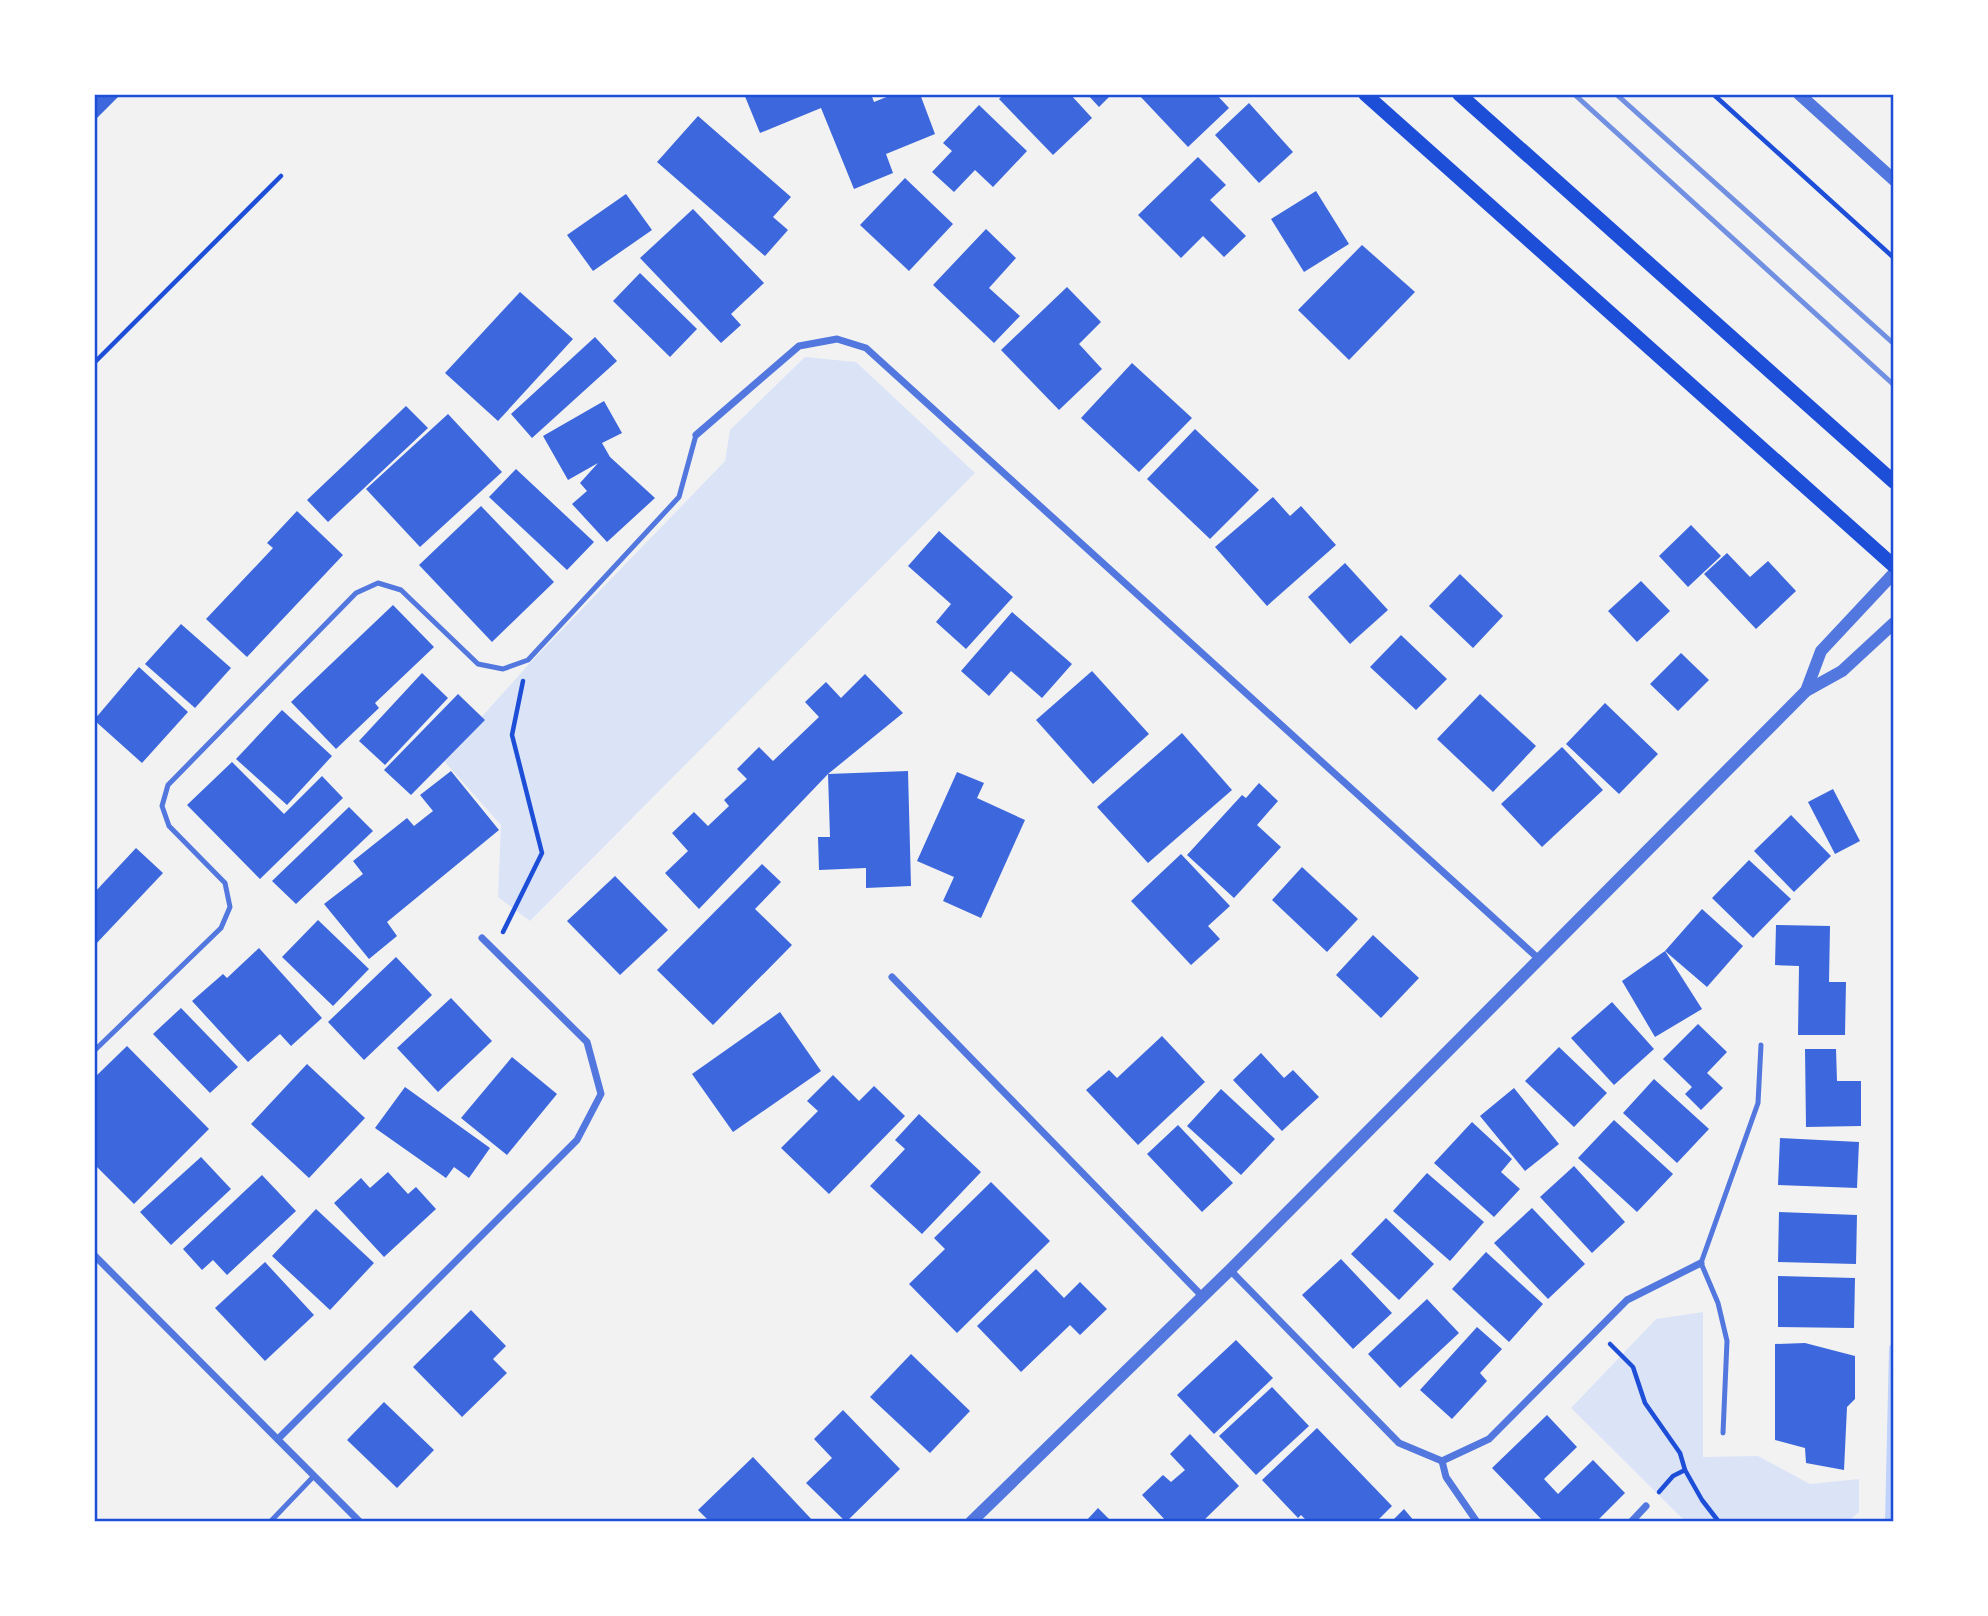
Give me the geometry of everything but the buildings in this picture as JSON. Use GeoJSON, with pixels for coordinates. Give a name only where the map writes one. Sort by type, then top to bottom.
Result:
{"type":"FeatureCollection","features":[{"type":"Feature","properties":{"kind":"main road"},"geometry":{"type":"LineString","coordinates":[[1365,94],[1894,566]]}},
{"type":"Feature","properties":{"kind":"main road"},"geometry":{"type":"LineString","coordinates":[[1459,94],[1894,482]]}},
{"type":"Feature","properties":{"kind":"street"},"geometry":{"type":"LineString","coordinates":[[1799,94],[1894,180]]}},
{"type":"Feature","properties":{"kind":"street"},"geometry":{"type":"LineString","coordinates":[[696,435],[799,346],[837,339],[866,348],[1540,960]]}},
{"type":"Feature","properties":{"kind":"street"},"geometry":{"type":"LineString","coordinates":[[1806,691],[1821,651],[1894,573]]}},
{"type":"Feature","properties":{"kind":"street"},"geometry":{"type":"LineString","coordinates":[[971,1521],[1203,1297],[1806,691],[1842,671],[1894,623]]}},
{"type":"Feature","properties":{"kind":"street"},"geometry":{"type":"LineString","coordinates":[[278,1439],[577,1140],[601,1094],[587,1042],[482,938]]}},
{"type":"Feature","properties":{"kind":"street"},"geometry":{"type":"LineString","coordinates":[[892,977],[1203,1297]]}},
{"type":"Feature","properties":{"kind":"street"},"geometry":{"type":"LineString","coordinates":[[94,1255],[360,1521]]}},
{"type":"Feature","properties":{"kind":"street"},"geometry":{"type":"LineString","coordinates":[[1230,1270],[1399,1443],[1442,1461],[1489,1439],[1627,1300],[1701,1263]]}},
{"type":"Feature","properties":{"kind":"street"},"geometry":{"type":"LineString","coordinates":[[1442,1461],[1446,1477],[1477,1521]]}},
{"type":"Feature","properties":{"kind":"street"},"geometry":{"type":"LineString","coordinates":[[1631,1521],[1646,1506]]}},
{"type":"Feature","properties":{"kind":"lane"},"geometry":{"type":"LineString","coordinates":[[94,1051],[221,928],[230,907],[225,883],[169,826],[162,806],[167,785],[356,593],[378,583],[401,590],[478,664],[503,669],[528,660],[679,497],[696,435]]}},
{"type":"Feature","properties":{"kind":"lane"},"geometry":{"type":"LineString","coordinates":[[1723,1433],[1727,1341],[1718,1303],[1701,1263],[1758,1103],[1761,1045]]}},
{"type":"Feature","properties":{"kind":"lane"},"geometry":{"type":"LineString","coordinates":[[270,1521],[314,1476]]}},
{"type":"Feature","properties":{"kind":"path"},"geometry":{"type":"LineString","coordinates":[[1713,94],[1894,258]]}},
{"type":"Feature","properties":{"kind":"path"},"geometry":{"type":"LineString","coordinates":[[94,363],[281,176]]}},
{"type":"Feature","properties":{"kind":"path"},"geometry":{"type":"LineString","coordinates":[[495,950],[542,853],[512,735],[528,660]]}},
{"type":"Feature","properties":{"kind":"path"},"geometry":{"type":"LineString","coordinates":[[1597,1330],[1633,1367],[1645,1403],[1680,1453],[1685,1470],[1702,1500],[1719,1521]]}},
{"type":"Feature","properties":{"kind":"path"},"geometry":{"type":"LineString","coordinates":[[1646,1506],[1673,1476],[1685,1470]]}},
{"type":"Feature","properties":{"kind":"shaded area"},"geometry":{"type":"Polygon","coordinates":[[[805,357],[856,362],[975,473],[530,921],[498,897],[501,825],[443,760],[530,663],[725,461],[730,430],[805,357]]]}},
{"type":"Feature","properties":{"kind":"shaded area"},"geometry":{"type":"Polygon","coordinates":[[[1703,1312],[1703,1457],[1758,1456],[1810,1484],[1859,1479],[1859,1512],[1849,1521],[1685,1521],[1571,1408],[1656,1319],[1703,1312]]]}},
{"type":"Feature","properties":{"kind":"waterway"},"geometry":{"type":"LineString","coordinates":[[1890,1522],[1894,1348]]}},
{"type":"Feature","properties":{"kind":"railway"},"geometry":{"type":"LineString","coordinates":[[1574,94],[1894,385]]}},
{"type":"Feature","properties":{"kind":"railway"},"geometry":{"type":"LineString","coordinates":[[1616,94],[1894,344]]}}]}
